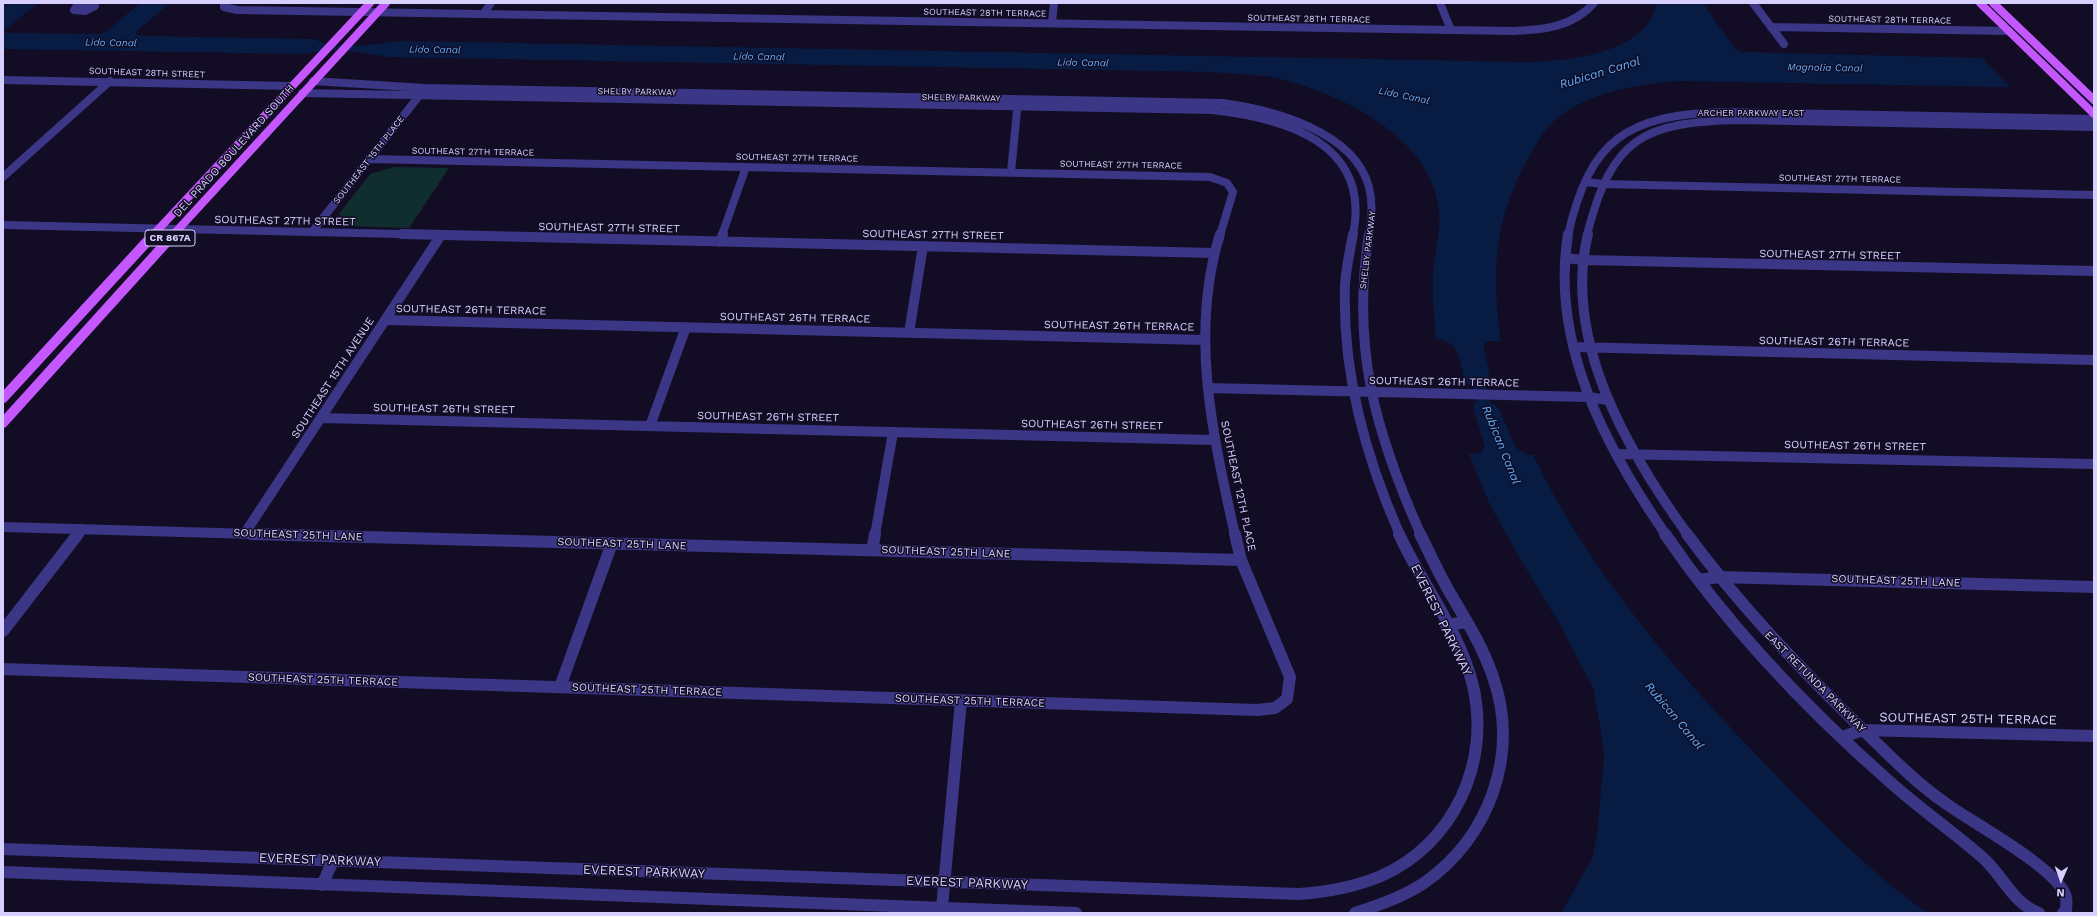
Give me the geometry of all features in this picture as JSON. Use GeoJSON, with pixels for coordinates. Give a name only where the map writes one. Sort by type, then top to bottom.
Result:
{"type":"FeatureCollection","features":[{"type":"Feature","properties":{"kind":"main road","name":"DEL PRADO BOULEVARD SOUTH"},"geometry":{"type":"LineString","coordinates":[[3,398],[291,86],[370,3]]}},
{"type":"Feature","properties":{"kind":"main road","name":"DEL PRADO BOULEVARD SOUTH"},"geometry":{"type":"LineString","coordinates":[[3,423],[270,128],[386,3]]}},
{"type":"Feature","properties":{"kind":"main road"},"geometry":{"type":"LineString","coordinates":[[1980,3],[2094,114]]}},
{"type":"Feature","properties":{"kind":"main road"},"geometry":{"type":"LineString","coordinates":[[1993,3],[2094,100]]}},
{"type":"Feature","properties":{"kind":"main road"},"geometry":{"type":"LineString","coordinates":[[302,93],[306,80],[319,65],[320,56]]}},
{"type":"Feature","properties":{"kind":"main road"},"geometry":{"type":"LineString","coordinates":[[270,128],[273,118],[291,97],[291,86]]}},
{"type":"Feature","properties":{"kind":"street"},"geometry":{"type":"LineString","coordinates":[[86,3],[77,6],[74,10],[78,12],[88,10],[95,6],[94,3]]}},
{"type":"Feature","properties":{"kind":"street"},"geometry":{"type":"LineString","coordinates":[[272,11],[280,3]]}},
{"type":"Feature","properties":{"kind":"street"},"geometry":{"type":"LineString","coordinates":[[484,13],[491,3]]}},
{"type":"Feature","properties":{"kind":"street"},"geometry":{"type":"LineString","coordinates":[[1052,23],[1054,3]]}},
{"type":"Feature","properties":{"kind":"street"},"geometry":{"type":"LineString","coordinates":[[1440,3],[1451,30]]}},
{"type":"Feature","properties":{"kind":"street","name":"SOUTHEAST 28TH TERRACE"},"geometry":{"type":"LineString","coordinates":[[224,5],[237,10],[272,11],[379,11],[1513,31],[1543,28],[1574,19],[1586,11],[1594,3]]}},
{"type":"Feature","properties":{"kind":"street"},"geometry":{"type":"LineString","coordinates":[[1753,3],[1784,44]]}},
{"type":"Feature","properties":{"kind":"street","name":"SOUTHEAST 28TH TERRACE"},"geometry":{"type":"LineString","coordinates":[[1771,27],[2009,31]]}},
{"type":"Feature","properties":{"kind":"street","name":"SOUTHEAST 28TH STREET"},"geometry":{"type":"LineString","coordinates":[[3,80],[291,86]]}},
{"type":"Feature","properties":{"kind":"street","name":"SHELBY PARKWAY"},"geometry":{"type":"LineString","coordinates":[[313,81],[425,88],[1018,103]]}},
{"type":"Feature","properties":{"kind":"street"},"geometry":{"type":"LineString","coordinates":[[3,177],[110,82]]}},
{"type":"Feature","properties":{"kind":"street","name":"SOUTHEAST 15TH PLACE"},"geometry":{"type":"LineString","coordinates":[[312,232],[425,88]]}},
{"type":"Feature","properties":{"kind":"street","name":"SHELBY PARKWAY"},"geometry":{"type":"LineString","coordinates":[[302,93],[1212,106],[1265,110],[1302,123],[1341,147],[1363,172],[1370,185],[1373,199],[1372,217],[1363,276],[1362,308],[1364,345],[1372,392]]}},
{"type":"Feature","properties":{"kind":"street"},"geometry":{"type":"LineString","coordinates":[[1011,172],[1018,103]]}},
{"type":"Feature","properties":{"kind":"street","name":"SHELBY PARKWAY"},"geometry":{"type":"LineString","coordinates":[[1212,106],[1258,117],[1298,131],[1329,150],[1340,162],[1351,179],[1356,190],[1358,206],[1348,254],[1344,314],[1355,392]]}},
{"type":"Feature","properties":{"kind":"street","name":"ARCHER PARKWAY EAST"},"geometry":{"type":"LineString","coordinates":[[1588,397],[1574,347],[1564,290],[1566,258],[1572,217],[1586,182],[1604,152],[1617,138],[1648,123],[1688,114],[1757,112],[2094,119]]}},
{"type":"Feature","properties":{"kind":"street","name":"ARCHER PARKWAY EAST"},"geometry":{"type":"LineString","coordinates":[[1608,400],[1592,348],[1583,296],[1583,260],[1586,243],[1603,184],[1615,160],[1625,149],[1638,140],[1666,128],[1694,122],[1741,120],[2094,127]]}},
{"type":"Feature","properties":{"kind":"street","name":"SOUTHEAST 27TH TERRACE"},"geometry":{"type":"LineString","coordinates":[[369,159],[1011,172],[1210,177],[1224,180]]}},
{"type":"Feature","properties":{"kind":"street"},"geometry":{"type":"LineString","coordinates":[[720,242],[746,167]]}},
{"type":"Feature","properties":{"kind":"street","name":"SOUTHEAST 12TH PLACE"},"geometry":{"type":"LineString","coordinates":[[1224,180],[1231,185],[1233,192],[1214,253],[1204,340],[1205,366],[1214,440],[1241,560],[1290,677],[1287,699]]}},
{"type":"Feature","properties":{"kind":"street","name":"SOUTHEAST 27TH TERRACE"},"geometry":{"type":"LineString","coordinates":[[1586,182],[1603,184],[2094,195]]}},
{"type":"Feature","properties":{"kind":"street","name":"SOUTHEAST 27TH STREET"},"geometry":{"type":"LineString","coordinates":[[3,225],[1214,253]]}},
{"type":"Feature","properties":{"kind":"street","name":"SOUTHEAST 15TH AVENUE"},"geometry":{"type":"LineString","coordinates":[[245,533],[441,235]]}},
{"type":"Feature","properties":{"kind":"street"},"geometry":{"type":"LineString","coordinates":[[909,333],[923,246]]}},
{"type":"Feature","properties":{"kind":"street","name":"SOUTHEAST 27TH STREET"},"geometry":{"type":"LineString","coordinates":[[1566,258],[1583,260],[2094,272]]}},
{"type":"Feature","properties":{"kind":"street","name":"SOUTHEAST 26TH TERRACE"},"geometry":{"type":"LineString","coordinates":[[386,320],[1204,340]]}},
{"type":"Feature","properties":{"kind":"street"},"geometry":{"type":"LineString","coordinates":[[650,426],[686,327]]}},
{"type":"Feature","properties":{"kind":"street","name":"SOUTHEAST 26TH TERRACE"},"geometry":{"type":"LineString","coordinates":[[1574,347],[2094,360]]}},
{"type":"Feature","properties":{"kind":"street","name":"SOUTHEAST 26TH TERRACE"},"geometry":{"type":"LineString","coordinates":[[1208,388],[1588,397],[1608,400]]}},
{"type":"Feature","properties":{"kind":"street","name":"EVEREST PARKWAY"},"geometry":{"type":"LineString","coordinates":[[3,849],[1299,894],[1342,889],[1382,875],[1414,857],[1438,836],[1456,811],[1470,782],[1479,734],[1475,696],[1468,670],[1401,537],[1378,480],[1366,442],[1355,392]]}},
{"type":"Feature","properties":{"kind":"street","name":"EVEREST PARKWAY"},"geometry":{"type":"LineString","coordinates":[[1355,913],[1398,898],[1432,878],[1459,854],[1470,841],[1488,811],[1497,783],[1502,760],[1503,726],[1501,709],[1488,661],[1431,555],[1399,482],[1383,438],[1372,392]]}},
{"type":"Feature","properties":{"kind":"street","name":"EAST RETUNDA PARKWAY"},"geometry":{"type":"LineString","coordinates":[[1588,397],[1616,454],[1646,506],[1698,580],[1763,656],[1842,737],[1902,793],[1988,863],[2012,896],[2030,910],[2039,913]]}},
{"type":"Feature","properties":{"kind":"street","name":"EAST RETUNDA PARKWAY"},"geometry":{"type":"LineString","coordinates":[[1608,400],[1636,453],[1676,520],[1719,578],[1780,648],[1914,778],[1945,804],[2040,866],[2056,880],[2066,896],[2066,912],[2063,913]]}},
{"type":"Feature","properties":{"kind":"street","name":"SOUTHEAST 26TH STREET"},"geometry":{"type":"LineString","coordinates":[[322,418],[1214,440]]}},
{"type":"Feature","properties":{"kind":"street"},"geometry":{"type":"LineString","coordinates":[[872,550],[893,432]]}},
{"type":"Feature","properties":{"kind":"street","name":"SOUTHEAST 26TH STREET"},"geometry":{"type":"LineString","coordinates":[[1616,454],[1636,453],[2094,464]]}},
{"type":"Feature","properties":{"kind":"street","name":"SOUTHEAST 25TH LANE"},"geometry":{"type":"LineString","coordinates":[[3,527],[1241,560]]}},
{"type":"Feature","properties":{"kind":"street"},"geometry":{"type":"LineString","coordinates":[[3,631],[82,529]]}},
{"type":"Feature","properties":{"kind":"street"},"geometry":{"type":"LineString","coordinates":[[560,687],[612,543]]}},
{"type":"Feature","properties":{"kind":"street","name":"SOUTHEAST 25TH LANE"},"geometry":{"type":"LineString","coordinates":[[1698,580],[1719,578],[2094,587]]}},
{"type":"Feature","properties":{"kind":"street"},"geometry":{"type":"LineString","coordinates":[[1446,625],[1467,622]]}},
{"type":"Feature","properties":{"kind":"street","name":"SOUTHEAST 25TH TERRACE"},"geometry":{"type":"LineString","coordinates":[[3,670],[1257,710],[1275,708],[1287,699]]}},
{"type":"Feature","properties":{"kind":"street"},"geometry":{"type":"LineString","coordinates":[[942,908],[961,701]]}},
{"type":"Feature","properties":{"kind":"street","name":"SOUTHEAST 25TH TERRACE"},"geometry":{"type":"LineString","coordinates":[[1842,737],[1863,730],[2094,736]]}},
{"type":"Feature","properties":{"kind":"street"},"geometry":{"type":"LineString","coordinates":[[322,885],[333,861]]}},
{"type":"Feature","properties":{"kind":"street"},"geometry":{"type":"LineString","coordinates":[[3,872],[1076,913]]}},
{"type":"Feature","properties":{"kind":"green space"},"geometry":{"type":"Polygon","coordinates":[[[394,167],[449,168],[409,228],[349,226],[339,214],[370,174],[394,167]]]}},
{"type":"Feature","properties":{"kind":"water"},"geometry":{"type":"Polygon","coordinates":[[[9,3],[38,3],[3,31],[3,8],[9,3]]]}},
{"type":"Feature","properties":{"kind":"water"},"geometry":{"type":"Polygon","coordinates":[[[140,3],[170,3],[137,31],[136,34],[140,36],[314,39],[324,43],[346,46],[403,41],[1526,62],[1576,58],[1611,49],[1626,42],[1640,32],[1650,20],[1655,10],[1656,3],[1703,3],[1735,49],[1741,52],[1982,58],[2010,87],[1677,81],[1628,88],[1597,96],[1568,110],[1555,120],[1540,137],[1517,180],[1508,202],[1498,246],[1496,269],[1496,292],[1501,341],[1489,341],[1484,344],[1491,382],[1486,387],[1490,402],[1499,408],[1515,447],[1527,455],[1533,455],[1557,500],[1583,543],[1611,585],[1641,625],[1707,702],[1812,812],[1887,882],[1928,913],[1561,913],[1592,859],[1597,837],[1604,756],[1593,688],[1562,628],[1490,505],[1469,454],[1481,453],[1485,447],[1473,407],[1477,401],[1472,386],[1465,382],[1460,360],[1455,349],[1451,344],[1437,339],[1435,331],[1433,273],[1438,236],[1439,213],[1433,186],[1420,161],[1401,140],[1378,121],[1352,106],[1324,93],[1271,77],[1213,72],[389,57],[336,50],[305,54],[3,49],[3,31],[5,33],[100,34],[107,31],[140,3]]]}},
{"type":"Feature","properties":{"kind":"water label","name":"Lido Canal"},"geometry":{"type":"Point","coordinates":[111,43]}},
{"type":"Feature","properties":{"kind":"water label","name":"Lido Canal"},"geometry":{"type":"Point","coordinates":[435,50]}},
{"type":"Feature","properties":{"kind":"water label","name":"Lido Canal"},"geometry":{"type":"Point","coordinates":[759,57]}},
{"type":"Feature","properties":{"kind":"water label","name":"Lido Canal"},"geometry":{"type":"Point","coordinates":[1083,63]}},
{"type":"Feature","properties":{"kind":"water label","name":"Magnolia Canal"},"geometry":{"type":"Point","coordinates":[1825,68]}},
{"type":"Feature","properties":{"kind":"water label","name":"Rubican Canal"},"geometry":{"type":"Point","coordinates":[1600,73]}},
{"type":"Feature","properties":{"kind":"water label","name":"Lido Canal"},"geometry":{"type":"Point","coordinates":[1404,96]}},
{"type":"Feature","properties":{"kind":"water label","name":"Rubican Canal"},"geometry":{"type":"Point","coordinates":[1501,445]}},
{"type":"Feature","properties":{"kind":"water label","name":"Rubican Canal"},"geometry":{"type":"Point","coordinates":[1674,716]}}]}
